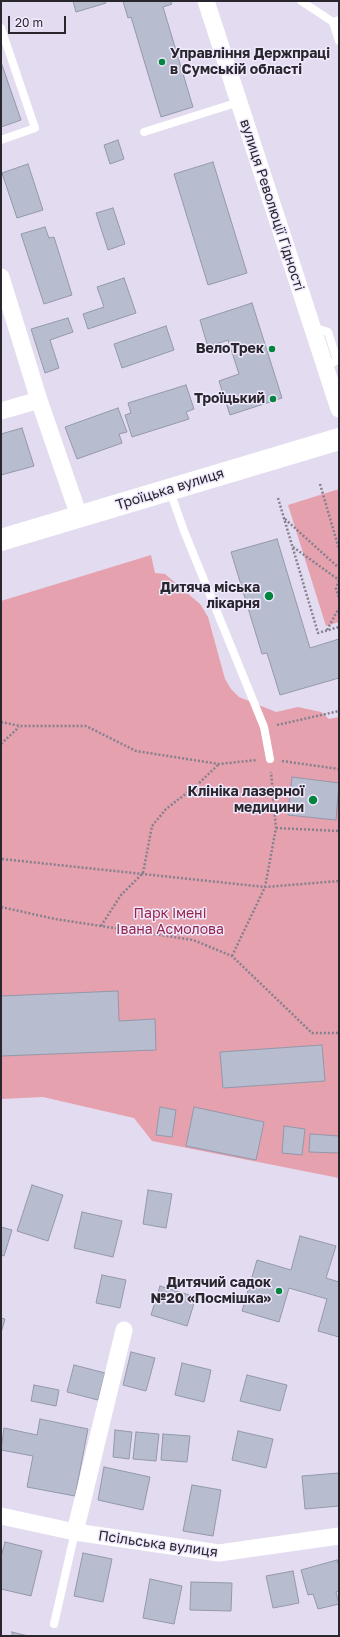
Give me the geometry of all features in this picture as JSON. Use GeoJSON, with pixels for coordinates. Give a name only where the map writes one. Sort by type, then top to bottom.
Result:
{"type":"FeatureCollection","features":[{"type":"Feature","properties":{"kind":"main road","name":"Троїцька вулиця"},"geometry":{"type":"LineString","coordinates":[[1,540],[339,439]]}},
{"type":"Feature","properties":{"kind":"street","name":"вулиця Революції Гідності"},"geometry":{"type":"LineString","coordinates":[[206,1],[339,409]]}},
{"type":"Feature","properties":{"kind":"street"},"geometry":{"type":"LineString","coordinates":[[1,277],[39,400],[79,516]]}},
{"type":"Feature","properties":{"kind":"street"},"geometry":{"type":"LineString","coordinates":[[1,411],[39,400]]}},
{"type":"Feature","properties":{"kind":"street"},"geometry":{"type":"LineString","coordinates":[[75,1532],[124,1330]]}},
{"type":"Feature","properties":{"kind":"street","name":"Псільська вулиця"},"geometry":{"type":"LineString","coordinates":[[1,1516],[75,1532],[219,1553],[339,1536]]}},
{"type":"Feature","properties":{"kind":"lane"},"geometry":{"type":"LineString","coordinates":[[301,1],[336,21],[339,41]]}},
{"type":"Feature","properties":{"kind":"lane"},"geometry":{"type":"LineString","coordinates":[[1,28],[35,128],[1,140]]}},
{"type":"Feature","properties":{"kind":"lane"},"geometry":{"type":"LineString","coordinates":[[144,132],[239,102]]}},
{"type":"Feature","properties":{"kind":"lane"},"geometry":{"type":"LineString","coordinates":[[169,489],[184,531],[264,727],[270,759]]}},
{"type":"Feature","properties":{"kind":"lane"},"geometry":{"type":"LineString","coordinates":[[54,1624],[75,1532]]}},
{"type":"Feature","properties":{"kind":"path"},"geometry":{"type":"LineString","coordinates":[[320,484],[339,549]]}},
{"type":"Feature","properties":{"kind":"path"},"geometry":{"type":"LineString","coordinates":[[278,498],[318,633],[339,627]]}},
{"type":"Feature","properties":{"kind":"path"},"geometry":{"type":"LineString","coordinates":[[285,519],[339,568]]}},
{"type":"Feature","properties":{"kind":"path"},"geometry":{"type":"LineString","coordinates":[[293,546],[339,580],[336,589],[339,598]]}},
{"type":"Feature","properties":{"kind":"path"},"geometry":{"type":"LineString","coordinates":[[326,631],[339,608]]}},
{"type":"Feature","properties":{"kind":"path"},"geometry":{"type":"LineString","coordinates":[[264,727],[339,711]]}},
{"type":"Feature","properties":{"kind":"path"},"geometry":{"type":"LineString","coordinates":[[1,722],[20,726],[86,726],[136,751],[219,764],[270,759],[339,769]]}},
{"type":"Feature","properties":{"kind":"path"},"geometry":{"type":"LineString","coordinates":[[1,744],[20,726]]}},
{"type":"Feature","properties":{"kind":"path"},"geometry":{"type":"LineString","coordinates":[[232,956],[264,887],[276,828],[270,759]]}},
{"type":"Feature","properties":{"kind":"path"},"geometry":{"type":"LineString","coordinates":[[101,926],[121,895],[143,873],[152,826],[166,809],[198,785],[219,764]]}},
{"type":"Feature","properties":{"kind":"path"},"geometry":{"type":"LineString","coordinates":[[276,828],[339,831]]}},
{"type":"Feature","properties":{"kind":"path"},"geometry":{"type":"LineString","coordinates":[[1,859],[264,887],[339,881]]}},
{"type":"Feature","properties":{"kind":"path"},"geometry":{"type":"LineString","coordinates":[[1,907],[55,919],[193,940],[232,956],[312,1033],[339,1033]]}},
{"type":"Feature","properties":{"kind":"green space"},"geometry":{"type":"Polygon","coordinates":[[[339,489],[339,622],[326,626],[288,505],[339,489]]]}},
{"type":"Feature","properties":{"kind":"green space","name":"Парк імені Івана Асмолова"},"geometry":{"type":"Polygon","coordinates":[[[151,555],[155,573],[165,574],[200,604],[208,617],[225,679],[231,689],[239,697],[276,712],[298,707],[321,712],[329,719],[339,717],[339,1178],[152,1141],[134,1118],[43,1097],[1,1099],[1,601],[151,555]]]}},
{"type":"Feature","properties":{"kind":"building"},"geometry":{"type":"Polygon","coordinates":[[[73,1],[105,1],[106,3],[76,12],[73,1]]]}},
{"type":"Feature","properties":{"kind":"building","name":"Управління Держпраці в Сумській області"},"geometry":{"type":"Polygon","coordinates":[[[123,1],[170,1],[172,4],[163,7],[193,107],[161,117],[131,17],[128,18],[123,1]]]}},
{"type":"Feature","properties":{"kind":"building"},"geometry":{"type":"Polygon","coordinates":[[[1,62],[21,120],[1,127],[1,62]]]}},
{"type":"Feature","properties":{"kind":"building"},"geometry":{"type":"Polygon","coordinates":[[[118,140],[124,159],[110,164],[104,145],[118,140]]]}},
{"type":"Feature","properties":{"kind":"building"},"geometry":{"type":"Polygon","coordinates":[[[213,162],[247,273],[208,285],[174,174],[213,162]]]}},
{"type":"Feature","properties":{"kind":"building"},"geometry":{"type":"Polygon","coordinates":[[[28,164],[43,210],[17,218],[2,173],[28,164]]]}},
{"type":"Feature","properties":{"kind":"building"},"geometry":{"type":"Polygon","coordinates":[[[113,208],[125,244],[108,250],[96,213],[113,208]]]}},
{"type":"Feature","properties":{"kind":"building"},"geometry":{"type":"Polygon","coordinates":[[[45,227],[49,238],[54,237],[72,295],[44,304],[21,234],[45,227]]]}},
{"type":"Feature","properties":{"kind":"building"},"geometry":{"type":"Polygon","coordinates":[[[124,278],[136,313],[88,329],[83,314],[104,307],[97,287],[124,278]]]}},
{"type":"Feature","properties":{"kind":"building"},"geometry":{"type":"Polygon","coordinates":[[[252,303],[282,398],[230,415],[219,381],[239,374],[228,340],[208,347],[200,320],[252,303]]]}},
{"type":"Feature","properties":{"kind":"building"},"geometry":{"type":"Polygon","coordinates":[[[68,318],[73,332],[50,340],[59,368],[45,373],[31,329],[68,318]]]}},
{"type":"Feature","properties":{"kind":"building"},"geometry":{"type":"Polygon","coordinates":[[[166,326],[174,350],[122,368],[114,344],[166,326]]]}},
{"type":"Feature","properties":{"kind":"building"},"geometry":{"type":"Polygon","coordinates":[[[186,385],[194,409],[186,412],[189,419],[132,437],[125,415],[131,413],[128,403],[186,385]]]}},
{"type":"Feature","properties":{"kind":"building"},"geometry":{"type":"Polygon","coordinates":[[[118,408],[127,432],[119,434],[122,443],[77,459],[65,427],[118,408]]]}},
{"type":"Feature","properties":{"kind":"building"},"geometry":{"type":"Polygon","coordinates":[[[22,428],[34,466],[1,475],[1,434],[22,428]]]}},
{"type":"Feature","properties":{"kind":"building","name":"Дитяча міська лікарня"},"geometry":{"type":"Polygon","coordinates":[[[277,539],[310,648],[339,639],[339,678],[280,695],[267,653],[262,654],[231,552],[277,539]]]}},
{"type":"Feature","properties":{"kind":"building","name":"Клініка лазерної медицини"},"geometry":{"type":"Polygon","coordinates":[[[292,777],[339,783],[336,820],[288,815],[292,777]]]}},
{"type":"Feature","properties":{"kind":"building"},"geometry":{"type":"Polygon","coordinates":[[[118,991],[119,1021],[155,1019],[156,1050],[1,1056],[1,996],[118,991]]]}},
{"type":"Feature","properties":{"kind":"building"},"geometry":{"type":"Polygon","coordinates":[[[322,1045],[325,1081],[223,1088],[220,1052],[322,1045]]]}},
{"type":"Feature","properties":{"kind":"building"},"geometry":{"type":"Polygon","coordinates":[[[160,1107],[176,1110],[172,1137],[156,1135],[160,1107]]]}},
{"type":"Feature","properties":{"kind":"building"},"geometry":{"type":"Polygon","coordinates":[[[194,1107],[264,1122],[256,1160],[186,1146],[194,1107]]]}},
{"type":"Feature","properties":{"kind":"building"},"geometry":{"type":"Polygon","coordinates":[[[284,1126],[305,1129],[302,1155],[282,1153],[284,1126]]]}},
{"type":"Feature","properties":{"kind":"building"},"geometry":{"type":"Polygon","coordinates":[[[310,1134],[339,1136],[339,1153],[309,1152],[310,1134]]]}},
{"type":"Feature","properties":{"kind":"building"},"geometry":{"type":"Polygon","coordinates":[[[32,1185],[63,1195],[48,1241],[17,1231],[32,1185]]]}},
{"type":"Feature","properties":{"kind":"building"},"geometry":{"type":"Polygon","coordinates":[[[148,1190],[172,1194],[166,1228],[143,1224],[148,1190]]]}},
{"type":"Feature","properties":{"kind":"building"},"geometry":{"type":"Polygon","coordinates":[[[82,1212],[122,1221],[113,1257],[74,1248],[82,1212]]]}},
{"type":"Feature","properties":{"kind":"building"},"geometry":{"type":"Polygon","coordinates":[[[1,1227],[12,1230],[4,1256],[1,1255],[1,1227]]]}},
{"type":"Feature","properties":{"kind":"building"},"geometry":{"type":"Polygon","coordinates":[[[300,1236],[336,1246],[326,1278],[339,1282],[339,1337],[318,1331],[327,1299],[289,1288],[279,1322],[242,1311],[257,1260],[291,1270],[300,1236]]]}},
{"type":"Feature","properties":{"kind":"building"},"geometry":{"type":"Polygon","coordinates":[[[102,1275],[126,1280],[120,1308],[96,1303],[102,1275]]]}},
{"type":"Feature","properties":{"kind":"building"},"geometry":{"type":"Polygon","coordinates":[[[160,1286],[196,1297],[187,1326],[151,1315],[160,1286]]]}},
{"type":"Feature","properties":{"kind":"building"},"geometry":{"type":"Polygon","coordinates":[[[1,1318],[5,1319],[1,1333],[1,1318]]]}},
{"type":"Feature","properties":{"kind":"building"},"geometry":{"type":"Polygon","coordinates":[[[131,1352],[155,1358],[146,1391],[123,1385],[131,1352]]]}},
{"type":"Feature","properties":{"kind":"building"},"geometry":{"type":"Polygon","coordinates":[[[182,1363],[211,1370],[204,1402],[175,1395],[182,1363]]]}},
{"type":"Feature","properties":{"kind":"building"},"geometry":{"type":"Polygon","coordinates":[[[74,1365],[105,1373],[98,1400],[67,1392],[74,1365]]]}},
{"type":"Feature","properties":{"kind":"building"},"geometry":{"type":"Polygon","coordinates":[[[247,1375],[287,1385],[280,1411],[240,1401],[247,1375]]]}},
{"type":"Feature","properties":{"kind":"building"},"geometry":{"type":"Polygon","coordinates":[[[34,1385],[59,1390],[56,1406],[31,1401],[34,1385]]]}},
{"type":"Feature","properties":{"kind":"building"},"geometry":{"type":"Polygon","coordinates":[[[40,1419],[88,1429],[75,1496],[27,1487],[33,1456],[1,1450],[4,1428],[37,1435],[40,1419]]]}},
{"type":"Feature","properties":{"kind":"building"},"geometry":{"type":"Polygon","coordinates":[[[115,1430],[132,1432],[129,1459],[113,1457],[115,1430]]]}},
{"type":"Feature","properties":{"kind":"building"},"geometry":{"type":"Polygon","coordinates":[[[238,1431],[273,1439],[266,1468],[232,1460],[238,1431]]]}},
{"type":"Feature","properties":{"kind":"building"},"geometry":{"type":"Polygon","coordinates":[[[136,1432],[159,1434],[156,1461],[133,1459],[136,1432]]]}},
{"type":"Feature","properties":{"kind":"building"},"geometry":{"type":"Polygon","coordinates":[[[163,1434],[190,1436],[187,1462],[161,1460],[163,1434]]]}},
{"type":"Feature","properties":{"kind":"building"},"geometry":{"type":"Polygon","coordinates":[[[104,1467],[150,1477],[143,1510],[98,1500],[104,1467]]]}},
{"type":"Feature","properties":{"kind":"building"},"geometry":{"type":"Polygon","coordinates":[[[339,1473],[339,1506],[305,1509],[302,1476],[339,1473]]]}},
{"type":"Feature","properties":{"kind":"building"},"geometry":{"type":"Polygon","coordinates":[[[192,1485],[221,1490],[213,1536],[183,1531],[192,1485]]]}},
{"type":"Feature","properties":{"kind":"building"},"geometry":{"type":"Polygon","coordinates":[[[5,1542],[42,1551],[31,1596],[1,1589],[1,1557],[5,1542]]]}},
{"type":"Feature","properties":{"kind":"building"},"geometry":{"type":"Polygon","coordinates":[[[83,1553],[112,1559],[103,1602],[74,1596],[83,1553]]]}},
{"type":"Feature","properties":{"kind":"building"},"geometry":{"type":"Polygon","coordinates":[[[337,1560],[339,1566],[339,1591],[336,1592],[339,1604],[318,1609],[313,1594],[308,1595],[301,1570],[337,1560]]]}},
{"type":"Feature","properties":{"kind":"building"},"geometry":{"type":"Polygon","coordinates":[[[293,1571],[299,1603],[273,1608],[266,1576],[293,1571]]]}},
{"type":"Feature","properties":{"kind":"building"},"geometry":{"type":"Polygon","coordinates":[[[150,1579],[182,1586],[174,1624],[143,1618],[150,1579]]]}},
{"type":"Feature","properties":{"kind":"building"},"geometry":{"type":"Polygon","coordinates":[[[191,1582],[232,1583],[231,1611],[190,1610],[191,1582]]]}},
{"type":"Feature","properties":{"kind":"building"},"geometry":{"type":"Polygon","coordinates":[[[12,1632],[28,1636],[12,1636],[12,1632]]]}},
{"type":"Feature","properties":{"kind":"place","name":"Управління Держпраці в Сумській області"},"geometry":{"type":"Point","coordinates":[162,62]}},
{"type":"Feature","properties":{"kind":"place","name":"ВелоТрек"},"geometry":{"type":"Point","coordinates":[272,349]}},
{"type":"Feature","properties":{"kind":"place","name":"Троїцький"},"geometry":{"type":"Point","coordinates":[273,399]}},
{"type":"Feature","properties":{"kind":"place","name":"Дитяча міська лікарня"},"geometry":{"type":"Point","coordinates":[269,596]}},
{"type":"Feature","properties":{"kind":"place","name":"Клініка лазерної медицини"},"geometry":{"type":"Point","coordinates":[313,800]}},
{"type":"Feature","properties":{"kind":"place","name":"Дитячий садок №20 «Посмішка»"},"geometry":{"type":"Point","coordinates":[279,1291]}}]}
